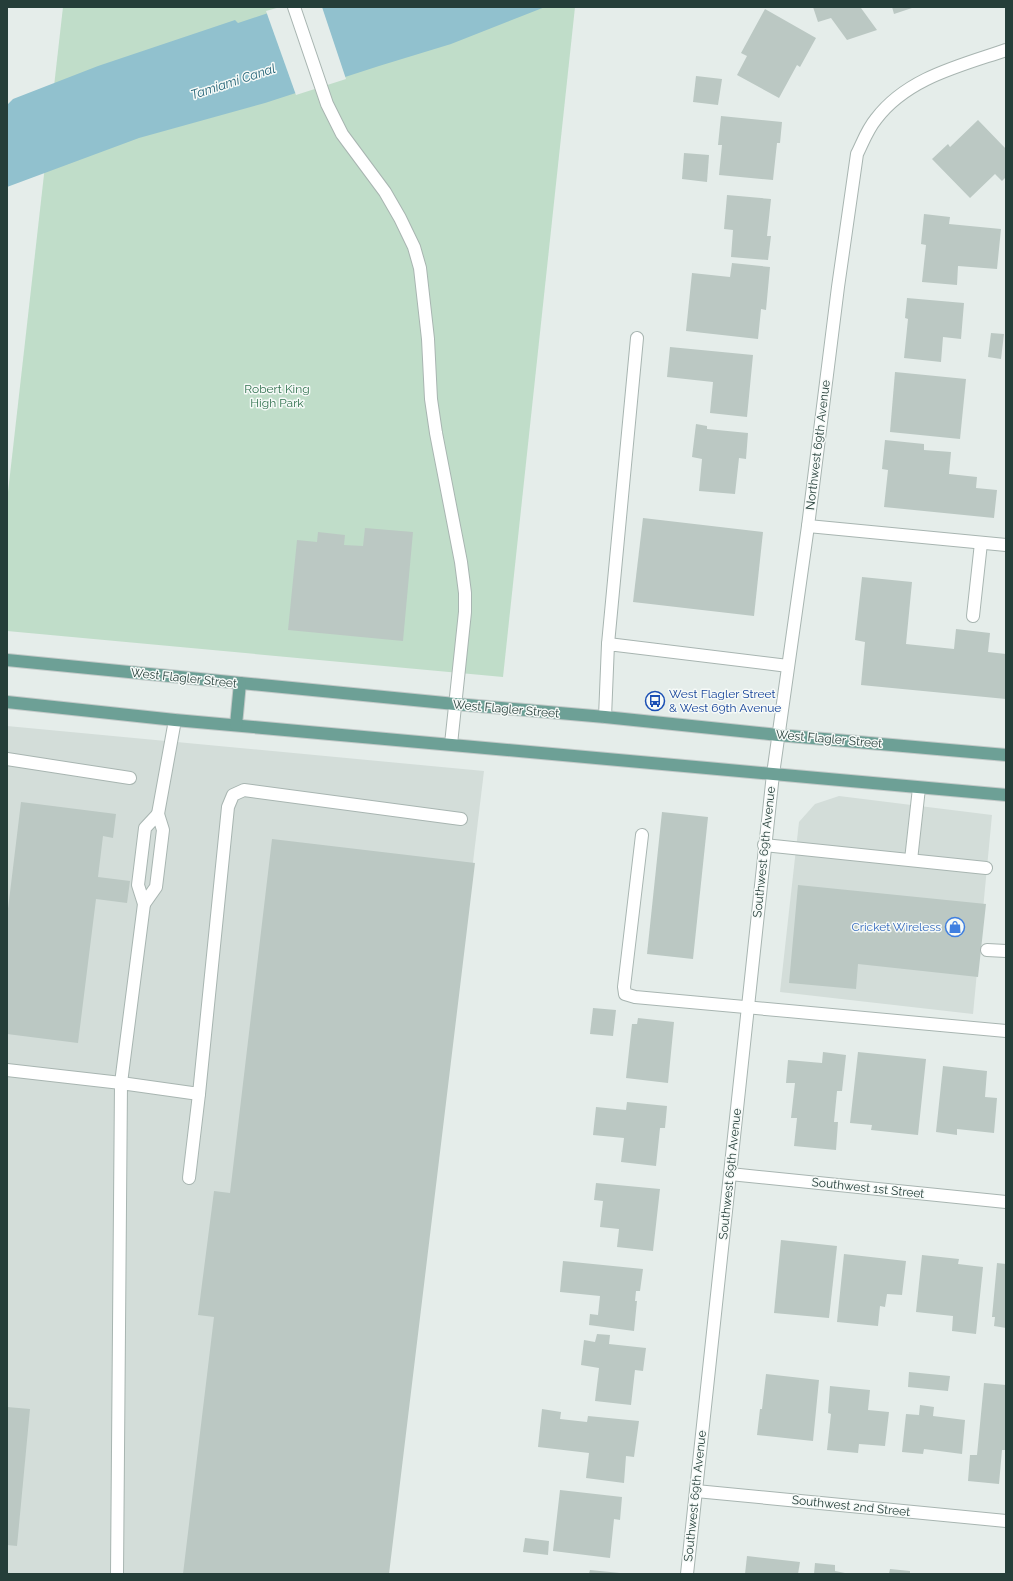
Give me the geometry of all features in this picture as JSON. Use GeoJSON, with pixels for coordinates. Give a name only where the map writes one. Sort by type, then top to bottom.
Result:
{"type":"FeatureCollection","features":[{"type":"Feature","properties":{"kind":"main road","name":"West Flagler Street"},"geometry":{"type":"LineString","coordinates":[[7,660],[778,735],[1006,755]]}},
{"type":"Feature","properties":{"kind":"main road"},"geometry":{"type":"LineString","coordinates":[[236,726],[240,683]]}},
{"type":"Feature","properties":{"kind":"main road"},"geometry":{"type":"LineString","coordinates":[[7,702],[236,726],[451,744],[1006,795]]}},
{"type":"Feature","properties":{"kind":"street"},"geometry":{"type":"LineString","coordinates":[[294,7],[322,93],[333,116],[342,134],[385,192],[400,218],[414,247],[420,268],[428,339],[431,399],[461,562],[465,593],[451,744]]}},
{"type":"Feature","properties":{"kind":"street","name":"Northwest 69th Avenue"},"geometry":{"type":"LineString","coordinates":[[772,774],[808,526],[824,389],[857,154],[865,136],[875,120],[889,104],[916,83],[939,73],[1006,50]]}},
{"type":"Feature","properties":{"kind":"street"},"geometry":{"type":"LineString","coordinates":[[605,717],[608,644],[637,338]]}},
{"type":"Feature","properties":{"kind":"street"},"geometry":{"type":"LineString","coordinates":[[808,526],[1006,545]]}},
{"type":"Feature","properties":{"kind":"street"},"geometry":{"type":"LineString","coordinates":[[973,616],[981,543]]}},
{"type":"Feature","properties":{"kind":"street"},"geometry":{"type":"LineString","coordinates":[[608,644],[788,666]]}},
{"type":"Feature","properties":{"kind":"street"},"geometry":{"type":"LineString","coordinates":[[144,904],[156,887],[163,830],[158,814],[175,720]]}},
{"type":"Feature","properties":{"kind":"street"},"geometry":{"type":"LineString","coordinates":[[7,760],[130,778]]}},
{"type":"Feature","properties":{"kind":"street","name":"Southwest 69th Avenue"},"geometry":{"type":"LineString","coordinates":[[687,1574],[749,1007],[772,774]]}},
{"type":"Feature","properties":{"kind":"street"},"geometry":{"type":"LineString","coordinates":[[911,860],[919,788]]}},
{"type":"Feature","properties":{"kind":"street"},"geometry":{"type":"LineString","coordinates":[[189,1178],[228,807],[233,795],[244,790],[461,819]]}},
{"type":"Feature","properties":{"kind":"street"},"geometry":{"type":"LineString","coordinates":[[117,1574],[121,1084],[144,904],[138,885],[145,828],[158,814]]}},
{"type":"Feature","properties":{"kind":"street"},"geometry":{"type":"LineString","coordinates":[[642,835],[624,987],[625,994],[635,997],[1006,1031]]}},
{"type":"Feature","properties":{"kind":"street"},"geometry":{"type":"LineString","coordinates":[[764,845],[986,868]]}},
{"type":"Feature","properties":{"kind":"street"},"geometry":{"type":"LineString","coordinates":[[987,950],[1006,951]]}},
{"type":"Feature","properties":{"kind":"street"},"geometry":{"type":"LineString","coordinates":[[7,1070],[199,1094]]}},
{"type":"Feature","properties":{"kind":"street","name":"Southwest 1st Street"},"geometry":{"type":"LineString","coordinates":[[730,1174],[1006,1202]]}},
{"type":"Feature","properties":{"kind":"street","name":"Southwest 2nd Street"},"geometry":{"type":"LineString","coordinates":[[696,1491],[1006,1521]]}},
{"type":"Feature","properties":{"kind":"shaded area"},"geometry":{"type":"Polygon","coordinates":[[[7,726],[484,771],[387,1574],[7,1574],[7,726]]]}},
{"type":"Feature","properties":{"kind":"shaded area"},"geometry":{"type":"Polygon","coordinates":[[[839,796],[992,815],[973,1014],[780,992],[799,822],[815,804],[839,796]]]}},
{"type":"Feature","properties":{"kind":"green space","name":"Robert King High Park"},"geometry":{"type":"Polygon","coordinates":[[[63,7],[575,7],[503,677],[7,631],[7,501],[63,7]]]}},
{"type":"Feature","properties":{"kind":"water","name":"Tamiami Canal"},"geometry":{"type":"Polygon","coordinates":[[[286,7],[545,7],[451,44],[265,103],[139,138],[7,187],[7,105],[13,99],[98,66],[235,20],[238,23],[286,7]]]}},
{"type":"Feature","properties":{"kind":"pier"},"geometry":{"type":"Polygon","coordinates":[[[280,7],[322,7],[346,79],[296,95],[266,11],[280,7]]]}},
{"type":"Feature","properties":{"kind":"building"},"geometry":{"type":"Polygon","coordinates":[[[813,7],[864,7],[861,8],[877,30],[847,40],[831,18],[818,22],[813,7]]]}},
{"type":"Feature","properties":{"kind":"building"},"geometry":{"type":"Polygon","coordinates":[[[892,7],[915,7],[894,14],[892,7]]]}},
{"type":"Feature","properties":{"kind":"building"},"geometry":{"type":"Polygon","coordinates":[[[765,9],[816,38],[800,67],[797,65],[779,98],[737,75],[747,56],[741,53],[765,9]]]}},
{"type":"Feature","properties":{"kind":"building"},"geometry":{"type":"Polygon","coordinates":[[[696,76],[722,79],[718,105],[693,102],[696,76]]]}},
{"type":"Feature","properties":{"kind":"building"},"geometry":{"type":"Polygon","coordinates":[[[721,116],[782,122],[780,143],[777,143],[773,180],[719,175],[722,145],[718,145],[721,116]]]}},
{"type":"Feature","properties":{"kind":"building"},"geometry":{"type":"Polygon","coordinates":[[[978,120],[1006,149],[1006,177],[1002,181],[995,174],[970,198],[932,159],[948,144],[950,147],[978,120]]]}},
{"type":"Feature","properties":{"kind":"building"},"geometry":{"type":"Polygon","coordinates":[[[684,153],[709,155],[707,182],[682,179],[684,153]]]}},
{"type":"Feature","properties":{"kind":"building"},"geometry":{"type":"Polygon","coordinates":[[[727,195],[771,199],[767,236],[771,236],[768,260],[731,257],[733,230],[724,229],[727,195]]]}},
{"type":"Feature","properties":{"kind":"building"},"geometry":{"type":"Polygon","coordinates":[[[924,214],[950,217],[949,224],[1001,229],[997,269],[958,266],[957,285],[922,282],[926,245],[921,244],[924,214]]]}},
{"type":"Feature","properties":{"kind":"building"},"geometry":{"type":"Polygon","coordinates":[[[732,263],[770,267],[766,310],[761,309],[758,339],[686,331],[692,273],[730,277],[732,263]]]}},
{"type":"Feature","properties":{"kind":"building"},"geometry":{"type":"Polygon","coordinates":[[[907,298],[964,303],[961,339],[943,337],[941,362],[904,358],[908,319],[905,318],[907,298]]]}},
{"type":"Feature","properties":{"kind":"building"},"geometry":{"type":"Polygon","coordinates":[[[991,333],[1004,334],[1001,359],[988,357],[991,333]]]}},
{"type":"Feature","properties":{"kind":"building"},"geometry":{"type":"Polygon","coordinates":[[[670,347],[753,355],[747,417],[710,413],[713,382],[667,377],[670,347]]]}},
{"type":"Feature","properties":{"kind":"building"},"geometry":{"type":"Polygon","coordinates":[[[895,372],[966,379],[960,439],[890,432],[895,372]]]}},
{"type":"Feature","properties":{"kind":"building"},"geometry":{"type":"Polygon","coordinates":[[[696,424],[707,426],[707,429],[748,433],[746,459],[739,458],[735,494],[699,491],[702,459],[692,457],[696,424]]]}},
{"type":"Feature","properties":{"kind":"building"},"geometry":{"type":"Polygon","coordinates":[[[885,440],[924,444],[924,450],[951,452],[949,474],[977,477],[976,488],[997,490],[994,518],[884,507],[888,470],[882,469],[885,440]]]}},
{"type":"Feature","properties":{"kind":"building"},"geometry":{"type":"Polygon","coordinates":[[[643,518],[763,532],[754,616],[633,602],[643,518]]]}},
{"type":"Feature","properties":{"kind":"building"},"geometry":{"type":"Polygon","coordinates":[[[365,528],[413,532],[403,641],[288,630],[297,540],[317,542],[318,532],[345,535],[344,545],[363,546],[365,528]]]}},
{"type":"Feature","properties":{"kind":"building"},"geometry":{"type":"Polygon","coordinates":[[[862,577],[912,582],[906,644],[954,649],[956,629],[990,633],[988,652],[1006,654],[1006,699],[861,685],[865,642],[855,640],[862,577]]]}},
{"type":"Feature","properties":{"kind":"building"},"geometry":{"type":"Polygon","coordinates":[[[648,698],[663,700],[663,704],[648,703],[648,698]]]}},
{"type":"Feature","properties":{"kind":"building"},"geometry":{"type":"Polygon","coordinates":[[[21,802],[116,814],[113,838],[103,836],[98,877],[130,881],[127,903],[96,899],[78,1043],[7,1034],[7,917],[21,802]]]}},
{"type":"Feature","properties":{"kind":"building"},"geometry":{"type":"Polygon","coordinates":[[[662,812],[708,817],[693,959],[647,954],[662,812]]]}},
{"type":"Feature","properties":{"kind":"building"},"geometry":{"type":"Polygon","coordinates":[[[272,839],[475,863],[389,1574],[183,1574],[214,1317],[198,1315],[214,1191],[230,1193],[272,839]]]}},
{"type":"Feature","properties":{"kind":"building"},"geometry":{"type":"Polygon","coordinates":[[[798,885],[986,904],[978,977],[858,964],[856,989],[789,983],[798,885]]]}},
{"type":"Feature","properties":{"kind":"building"},"geometry":{"type":"Polygon","coordinates":[[[593,1008],[616,1010],[613,1036],[590,1034],[593,1008]]]}},
{"type":"Feature","properties":{"kind":"building"},"geometry":{"type":"Polygon","coordinates":[[[638,1018],[674,1022],[668,1083],[626,1078],[632,1024],[637,1024],[638,1018]]]}},
{"type":"Feature","properties":{"kind":"building"},"geometry":{"type":"Polygon","coordinates":[[[823,1052],[846,1055],[842,1091],[837,1091],[834,1122],[838,1122],[836,1150],[794,1146],[797,1118],[791,1118],[795,1083],[786,1083],[788,1060],[822,1063],[823,1052]]]}},
{"type":"Feature","properties":{"kind":"building"},"geometry":{"type":"Polygon","coordinates":[[[858,1052],[926,1059],[918,1135],[871,1130],[872,1125],[850,1123],[858,1052]]]}},
{"type":"Feature","properties":{"kind":"building"},"geometry":{"type":"Polygon","coordinates":[[[943,1066],[987,1071],[985,1097],[997,1098],[994,1133],[957,1129],[957,1135],[936,1132],[943,1066]]]}},
{"type":"Feature","properties":{"kind":"building"},"geometry":{"type":"Polygon","coordinates":[[[627,1102],[667,1106],[665,1128],[660,1128],[656,1166],[621,1162],[624,1138],[593,1135],[596,1107],[626,1110],[627,1102]]]}},
{"type":"Feature","properties":{"kind":"building"},"geometry":{"type":"Polygon","coordinates":[[[596,1183],[660,1189],[653,1251],[617,1247],[619,1229],[600,1227],[603,1201],[594,1200],[596,1183]]]}},
{"type":"Feature","properties":{"kind":"building"},"geometry":{"type":"Polygon","coordinates":[[[781,1240],[837,1246],[829,1318],[774,1313],[781,1240]]]}},
{"type":"Feature","properties":{"kind":"building"},"geometry":{"type":"Polygon","coordinates":[[[844,1254],[906,1261],[902,1295],[887,1294],[885,1307],[880,1306],[878,1326],[837,1322],[844,1254]]]}},
{"type":"Feature","properties":{"kind":"building"},"geometry":{"type":"Polygon","coordinates":[[[922,1255],[959,1259],[958,1264],[983,1267],[976,1334],[952,1331],[953,1316],[916,1312],[922,1255]]]}},
{"type":"Feature","properties":{"kind":"building"},"geometry":{"type":"Polygon","coordinates":[[[563,1261],[643,1269],[640,1291],[636,1291],[635,1301],[637,1301],[634,1331],[589,1325],[590,1314],[598,1315],[600,1296],[560,1292],[563,1261]]]}},
{"type":"Feature","properties":{"kind":"building"},"geometry":{"type":"Polygon","coordinates":[[[997,1263],[1006,1264],[1006,1328],[994,1326],[995,1317],[992,1317],[997,1263]]]}},
{"type":"Feature","properties":{"kind":"building"},"geometry":{"type":"Polygon","coordinates":[[[597,1334],[610,1335],[609,1344],[646,1348],[643,1371],[635,1370],[631,1405],[595,1401],[599,1368],[581,1365],[584,1340],[595,1342],[597,1334]]]}},
{"type":"Feature","properties":{"kind":"building"},"geometry":{"type":"Polygon","coordinates":[[[909,1372],[950,1376],[948,1391],[908,1387],[909,1372]]]}},
{"type":"Feature","properties":{"kind":"building"},"geometry":{"type":"Polygon","coordinates":[[[766,1374],[819,1380],[813,1441],[757,1435],[766,1374]]]}},
{"type":"Feature","properties":{"kind":"building"},"geometry":{"type":"Polygon","coordinates":[[[984,1383],[1006,1385],[1006,1450],[1002,1450],[999,1484],[968,1481],[970,1455],[977,1455],[984,1383]]]}},
{"type":"Feature","properties":{"kind":"building"},"geometry":{"type":"Polygon","coordinates":[[[830,1386],[870,1390],[868,1410],[889,1412],[885,1446],[859,1444],[858,1453],[827,1450],[831,1414],[828,1413],[830,1386]]]}},
{"type":"Feature","properties":{"kind":"building"},"geometry":{"type":"Polygon","coordinates":[[[920,1405],[934,1407],[933,1416],[965,1420],[962,1454],[924,1449],[923,1454],[902,1452],[906,1414],[919,1415],[920,1405]]]}},
{"type":"Feature","properties":{"kind":"building"},"geometry":{"type":"Polygon","coordinates":[[[7,1407],[30,1409],[17,1546],[7,1545],[7,1407]]]}},
{"type":"Feature","properties":{"kind":"building"},"geometry":{"type":"Polygon","coordinates":[[[542,1409],[561,1412],[560,1419],[587,1422],[588,1416],[639,1421],[634,1457],[626,1456],[624,1483],[586,1478],[589,1453],[538,1447],[542,1409]]]}},
{"type":"Feature","properties":{"kind":"building"},"geometry":{"type":"Polygon","coordinates":[[[560,1490],[622,1497],[620,1520],[614,1519],[610,1558],[553,1551],[560,1490]]]}},
{"type":"Feature","properties":{"kind":"building"},"geometry":{"type":"Polygon","coordinates":[[[525,1538],[549,1541],[548,1555],[523,1552],[525,1538]]]}},
{"type":"Feature","properties":{"kind":"building"},"geometry":{"type":"Polygon","coordinates":[[[747,1556],[800,1562],[798,1574],[745,1574],[747,1556]]]}},
{"type":"Feature","properties":{"kind":"building"},"geometry":{"type":"Polygon","coordinates":[[[815,1563],[835,1565],[835,1571],[850,1574],[814,1574],[815,1563]]]}},
{"type":"Feature","properties":{"kind":"building"},"geometry":{"type":"Polygon","coordinates":[[[890,1569],[910,1571],[910,1574],[889,1574],[890,1569]]]}},
{"type":"Feature","properties":{"kind":"building"},"geometry":{"type":"Polygon","coordinates":[[[590,1570],[620,1573],[620,1574],[589,1574],[590,1570]]]}},
{"type":"Feature","properties":{"kind":"place","name":"West Flagler Street & West 69th Avenue"},"geometry":{"type":"Point","coordinates":[655,701]}},
{"type":"Feature","properties":{"kind":"place","name":"Cricket Wireless"},"geometry":{"type":"Point","coordinates":[955,927]}}]}
